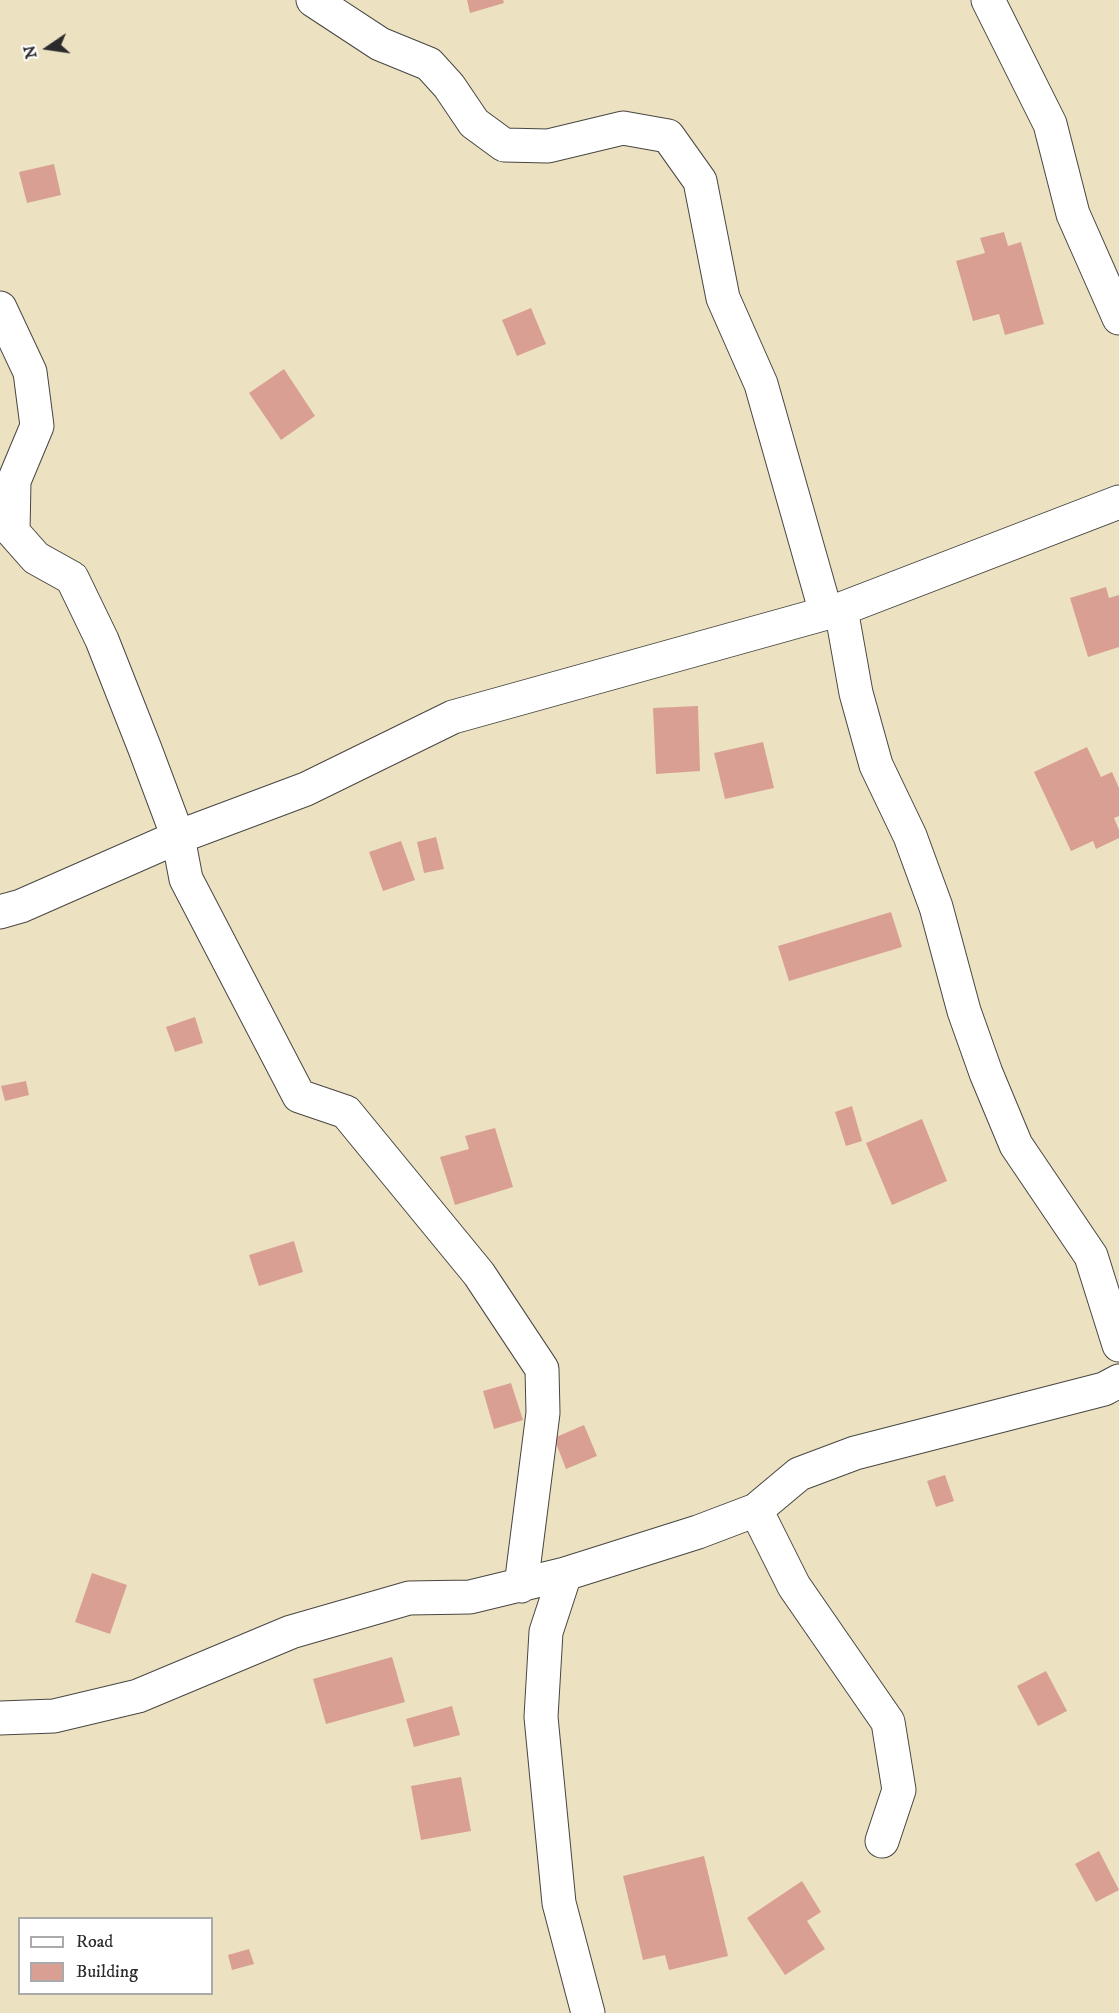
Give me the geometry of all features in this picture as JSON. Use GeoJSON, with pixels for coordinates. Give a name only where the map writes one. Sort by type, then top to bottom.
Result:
{"type":"FeatureCollection","features":[{"type":"Feature","properties":{"kind":"street"},"geometry":{"type":"LineString","coordinates":[[312,0],[380,44],[429,64],[449,86],[474,123],[504,145],[548,146],[623,128],[668,136],[700,181],[723,298],[761,384],[834,611],[876,765],[910,836],[936,907],[964,1011],[986,1073],[1016,1145],[1090,1256],[1119,1345]]}},
{"type":"Feature","properties":{"kind":"street"},"geometry":{"type":"LineString","coordinates":[[988,0],[1050,124],[1073,214],[1119,318]]}},
{"type":"Feature","properties":{"kind":"street"},"geometry":{"type":"LineString","coordinates":[[0,310],[30,372],[37,426],[14,481],[13,532],[36,558],[72,578],[102,640],[178,837],[186,879],[299,1096],[346,1112],[479,1274],[542,1369],[543,1413],[521,1586]]}},
{"type":"Feature","properties":{"kind":"street"},"geometry":{"type":"LineString","coordinates":[[0,912],[21,906],[178,837],[306,789],[453,717],[834,611],[1119,502]]}},
{"type":"Feature","properties":{"kind":"street"},"geometry":{"type":"LineString","coordinates":[[0,1718],[54,1716],[138,1696],[291,1632],[409,1598],[470,1597],[565,1574],[698,1532],[756,1510],[799,1474],[855,1453],[1104,1389],[1119,1381]]}},
{"type":"Feature","properties":{"kind":"street"},"geometry":{"type":"LineString","coordinates":[[756,1510],[794,1586],[851,1664],[888,1722],[899,1790],[882,1841]]}},
{"type":"Feature","properties":{"kind":"street"},"geometry":{"type":"LineString","coordinates":[[565,1574],[546,1632],[541,1717],[559,1903],[588,2013]]}},
{"type":"Feature","properties":{"kind":"building"},"geometry":{"type":"Polygon","coordinates":[[[467,0],[503,0],[504,3],[470,13],[467,0]]]}},
{"type":"Feature","properties":{"kind":"building"},"geometry":{"type":"Polygon","coordinates":[[[54,164],[61,195],[27,203],[19,172],[54,164]]]}},
{"type":"Feature","properties":{"kind":"building"},"geometry":{"type":"Polygon","coordinates":[[[1004,232],[1008,246],[1021,242],[1044,324],[1005,335],[999,314],[973,321],[956,261],[985,253],[980,238],[1004,232]]]}},
{"type":"Feature","properties":{"kind":"building"},"geometry":{"type":"Polygon","coordinates":[[[531,308],[546,344],[517,356],[502,320],[531,308]]]}},
{"type":"Feature","properties":{"kind":"building"},"geometry":{"type":"Polygon","coordinates":[[[284,369],[315,416],[281,440],[249,393],[284,369]]]}},
{"type":"Feature","properties":{"kind":"building"},"geometry":{"type":"Polygon","coordinates":[[[1106,587],[1109,598],[1119,595],[1119,647],[1088,657],[1070,598],[1106,587]]]}},
{"type":"Feature","properties":{"kind":"building"},"geometry":{"type":"Polygon","coordinates":[[[698,706],[700,771],[656,774],[653,708],[698,706]]]}},
{"type":"Feature","properties":{"kind":"building"},"geometry":{"type":"Polygon","coordinates":[[[763,742],[774,788],[725,799],[714,753],[763,742]]]}},
{"type":"Feature","properties":{"kind":"building"},"geometry":{"type":"Polygon","coordinates":[[[1087,747],[1101,777],[1112,772],[1119,788],[1119,816],[1114,818],[1119,830],[1119,838],[1096,849],[1093,841],[1071,851],[1034,772],[1087,747]]]}},
{"type":"Feature","properties":{"kind":"building"},"geometry":{"type":"Polygon","coordinates":[[[436,837],[444,869],[424,873],[417,842],[436,837]]]}},
{"type":"Feature","properties":{"kind":"building"},"geometry":{"type":"Polygon","coordinates":[[[401,841],[415,880],[383,891],[369,852],[401,841]]]}},
{"type":"Feature","properties":{"kind":"building"},"geometry":{"type":"Polygon","coordinates":[[[891,912],[902,947],[789,981],[778,946],[891,912]]]}},
{"type":"Feature","properties":{"kind":"building"},"geometry":{"type":"Polygon","coordinates":[[[195,1017],[203,1043],[175,1052],[166,1027],[195,1017]]]}},
{"type":"Feature","properties":{"kind":"building"},"geometry":{"type":"Polygon","coordinates":[[[26,1081],[29,1095],[5,1101],[1,1086],[26,1081]]]}},
{"type":"Feature","properties":{"kind":"building"},"geometry":{"type":"Polygon","coordinates":[[[852,1106],[862,1141],[846,1146],[835,1112],[852,1106]]]}},
{"type":"Feature","properties":{"kind":"building"},"geometry":{"type":"Polygon","coordinates":[[[922,1119],[947,1181],[892,1205],[866,1143],[922,1119]]]}},
{"type":"Feature","properties":{"kind":"building"},"geometry":{"type":"Polygon","coordinates":[[[495,1128],[513,1187],[455,1205],[440,1157],[469,1149],[465,1136],[495,1128]]]}},
{"type":"Feature","properties":{"kind":"building"},"geometry":{"type":"Polygon","coordinates":[[[294,1241],[303,1272],[259,1286],[249,1255],[294,1241]]]}},
{"type":"Feature","properties":{"kind":"building"},"geometry":{"type":"Polygon","coordinates":[[[511,1383],[523,1420],[494,1429],[483,1391],[511,1383]]]}},
{"type":"Feature","properties":{"kind":"building"},"geometry":{"type":"Polygon","coordinates":[[[584,1425],[597,1456],[566,1469],[554,1438],[584,1425]]]}},
{"type":"Feature","properties":{"kind":"building"},"geometry":{"type":"Polygon","coordinates":[[[945,1475],[954,1501],[936,1507],[927,1481],[945,1475]]]}},
{"type":"Feature","properties":{"kind":"building"},"geometry":{"type":"Polygon","coordinates":[[[92,1573],[127,1585],[110,1634],[75,1622],[92,1573]]]}},
{"type":"Feature","properties":{"kind":"building"},"geometry":{"type":"Polygon","coordinates":[[[392,1657],[405,1702],[326,1724],[313,1679],[392,1657]]]}},
{"type":"Feature","properties":{"kind":"building"},"geometry":{"type":"Polygon","coordinates":[[[1046,1671],[1067,1711],[1038,1726],[1017,1686],[1046,1671]]]}},
{"type":"Feature","properties":{"kind":"building"},"geometry":{"type":"Polygon","coordinates":[[[452,1706],[460,1735],[414,1747],[406,1719],[452,1706]]]}},
{"type":"Feature","properties":{"kind":"building"},"geometry":{"type":"Polygon","coordinates":[[[461,1777],[471,1831],[421,1840],[411,1786],[461,1777]]]}},
{"type":"Feature","properties":{"kind":"building"},"geometry":{"type":"Polygon","coordinates":[[[1099,1851],[1119,1890],[1096,1902],[1075,1864],[1099,1851]]]}},
{"type":"Feature","properties":{"kind":"building"},"geometry":{"type":"Polygon","coordinates":[[[704,1856],[728,1956],[669,1970],[665,1955],[643,1960],[623,1876],[704,1856]]]}},
{"type":"Feature","properties":{"kind":"building"},"geometry":{"type":"Polygon","coordinates":[[[802,1881],[821,1912],[807,1921],[825,1949],[785,1975],[747,1918],[802,1881]]]}},
{"type":"Feature","properties":{"kind":"building"},"geometry":{"type":"Polygon","coordinates":[[[249,1949],[254,1964],[232,1970],[228,1955],[249,1949]]]}}]}
